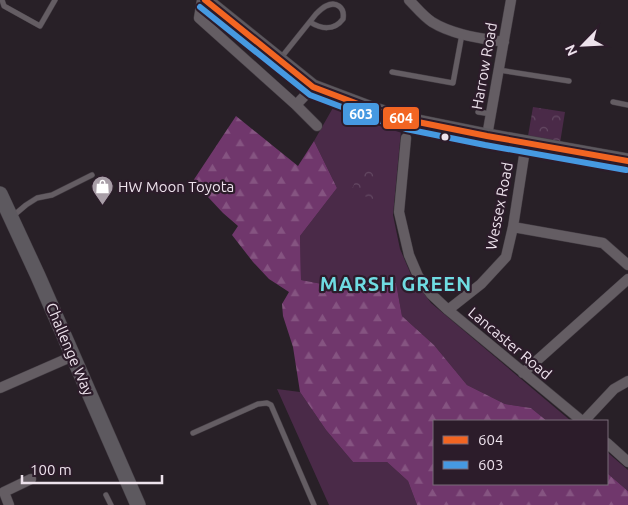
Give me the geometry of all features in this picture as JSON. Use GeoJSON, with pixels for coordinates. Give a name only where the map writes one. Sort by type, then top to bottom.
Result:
{"type":"FeatureCollection","features":[{"type":"Feature","properties":{"kind":"street"},"geometry":{"type":"LineString","coordinates":[[318,126],[199,18],[204,0],[313,87],[374,110],[408,120],[628,161]]}},
{"type":"Feature","properties":{"kind":"street"},"geometry":{"type":"LineString","coordinates":[[409,0],[431,21],[477,38],[504,42]]}},
{"type":"Feature","properties":{"kind":"street","name":"Harrow Road"},"geometry":{"type":"LineString","coordinates":[[487,136],[511,0]]}},
{"type":"Feature","properties":{"kind":"street"},"geometry":{"type":"LineString","coordinates":[[296,105],[313,87]]}},
{"type":"Feature","properties":{"kind":"street","name":"Lancaster Road"},"geometry":{"type":"LineString","coordinates":[[406,138],[399,212],[409,255],[418,276],[431,294],[448,310],[582,420]]}},
{"type":"Feature","properties":{"kind":"street","name":"Wessex Road"},"geometry":{"type":"LineString","coordinates":[[448,310],[481,284],[506,258],[513,227],[526,143]]}},
{"type":"Feature","properties":{"kind":"street","name":"Challenge Way"},"geometry":{"type":"LineString","coordinates":[[0,194],[138,505]]}},
{"type":"Feature","properties":{"kind":"street"},"geometry":{"type":"LineString","coordinates":[[513,227],[603,243],[628,265]]}},
{"type":"Feature","properties":{"kind":"street"},"geometry":{"type":"LineString","coordinates":[[523,373],[628,279]]}},
{"type":"Feature","properties":{"kind":"street"},"geometry":{"type":"LineString","coordinates":[[0,388],[73,356]]}},
{"type":"Feature","properties":{"kind":"street"},"geometry":{"type":"LineString","coordinates":[[584,420],[614,389],[628,381]]}},
{"type":"Feature","properties":{"kind":"street"},"geometry":{"type":"LineString","coordinates":[[608,444],[628,462]]}},
{"type":"Feature","properties":{"kind":"street"},"geometry":{"type":"LineString","coordinates":[[9,505],[2,493],[31,479]]}},
{"type":"Feature","properties":{"kind":"lane"},"geometry":{"type":"LineString","coordinates":[[2,0],[4,6],[40,26],[55,0]]}},
{"type":"Feature","properties":{"kind":"lane"},"geometry":{"type":"LineString","coordinates":[[280,59],[316,14],[326,6],[337,4],[343,10],[343,19],[337,26],[332,28],[320,27],[310,22]]}},
{"type":"Feature","properties":{"kind":"lane"},"geometry":{"type":"LineString","coordinates":[[392,72],[453,83],[462,33]]}},
{"type":"Feature","properties":{"kind":"lane"},"geometry":{"type":"LineString","coordinates":[[499,70],[569,81]]}},
{"type":"Feature","properties":{"kind":"lane"},"geometry":{"type":"LineString","coordinates":[[614,102],[628,105]]}},
{"type":"Feature","properties":{"kind":"lane"},"geometry":{"type":"LineString","coordinates":[[478,112],[491,115]]}},
{"type":"Feature","properties":{"kind":"lane"},"geometry":{"type":"LineString","coordinates":[[10,218],[38,198],[52,195],[92,175]]}},
{"type":"Feature","properties":{"kind":"lane"},"geometry":{"type":"LineString","coordinates":[[193,433],[258,404],[267,403],[272,405],[314,505]]}},
{"type":"Feature","properties":{"kind":"lane"},"geometry":{"type":"LineString","coordinates":[[106,495],[111,505]]}},
{"type":"Feature","properties":{"kind":"green space"},"geometry":{"type":"Polygon","coordinates":[[[334,106],[401,131],[393,215],[400,249],[412,277],[431,303],[570,420],[546,420],[531,408],[505,404],[467,385],[434,345],[402,316],[396,283],[338,287],[301,280],[300,236],[337,188],[314,141],[334,106]]]}},
{"type":"Feature","properties":{"kind":"green space"},"geometry":{"type":"Polygon","coordinates":[[[533,107],[565,112],[560,143],[528,136],[533,107]]]}},
{"type":"Feature","properties":{"kind":"green space"},"geometry":{"type":"Polygon","coordinates":[[[236,116],[298,166],[314,141],[337,188],[300,236],[301,280],[338,287],[396,283],[402,316],[434,345],[467,385],[505,404],[531,408],[546,420],[433,420],[433,485],[608,485],[608,474],[628,491],[628,505],[417,505],[408,481],[387,462],[353,462],[326,430],[300,392],[293,347],[283,316],[282,304],[289,292],[269,279],[253,262],[232,235],[238,226],[193,181],[236,116]]]}},
{"type":"Feature","properties":{"kind":"green space"},"geometry":{"type":"Polygon","coordinates":[[[363,164],[376,171],[375,200],[351,191],[363,164]]]}},
{"type":"Feature","properties":{"kind":"green space"},"geometry":{"type":"Polygon","coordinates":[[[277,389],[300,392],[326,430],[353,462],[387,462],[408,481],[417,505],[329,505],[277,389]]]}},
{"type":"Feature","properties":{"kind":"green space"},"geometry":{"type":"Polygon","coordinates":[[[608,453],[628,470],[628,491],[608,474],[608,453]]]}},
{"type":"Feature","properties":{"kind":"transit line","name":"604"},"geometry":{"type":"LineString","coordinates":[[205,0],[313,87],[374,110],[408,120],[628,161]]}},
{"type":"Feature","properties":{"kind":"transit line","name":"603"},"geometry":{"type":"LineString","coordinates":[[200,7],[310,95],[406,129],[626,170]]}},
{"type":"Feature","properties":{"kind":"place","name":"HW Moon Toyota"},"geometry":{"type":"Point","coordinates":[102,205]}},
{"type":"Feature","properties":{"kind":"district","name":"MARSH GREEN"},"geometry":{"type":"Point","coordinates":[396,283]}}]}
